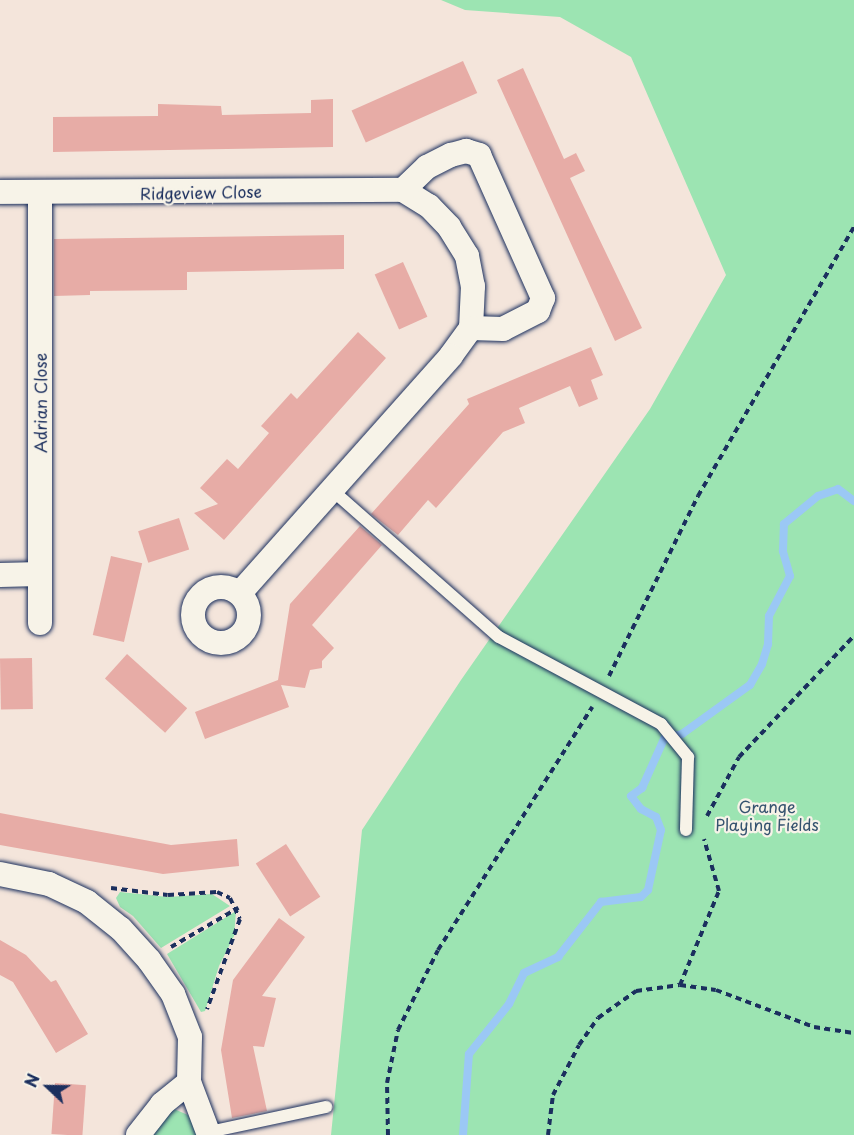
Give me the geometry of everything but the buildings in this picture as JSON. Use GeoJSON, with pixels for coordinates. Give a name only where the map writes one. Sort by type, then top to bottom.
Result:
{"type":"FeatureCollection","features":[{"type":"Feature","properties":{"kind":"street"},"geometry":{"type":"LineString","coordinates":[[240,593],[451,356],[471,328],[473,286],[466,256],[449,227],[429,206],[403,190],[427,167],[451,155],[466,151],[479,155],[543,298],[537,310],[503,329],[471,328]]}},
{"type":"Feature","properties":{"kind":"street","name":"Ridgeview Close"},"geometry":{"type":"LineString","coordinates":[[0,192],[403,190]]}},
{"type":"Feature","properties":{"kind":"street","name":"Adrian Close"},"geometry":{"type":"LineString","coordinates":[[40,193],[40,623]]}},
{"type":"Feature","properties":{"kind":"street"},"geometry":{"type":"LineString","coordinates":[[0,575],[40,574]]}},
{"type":"Feature","properties":{"kind":"street"},"geometry":{"type":"LineString","coordinates":[[0,874],[49,884],[87,902],[121,929],[149,960],[173,994],[190,1037],[189,1082],[209,1134]]}},
{"type":"Feature","properties":{"kind":"street"},"geometry":{"type":"LineString","coordinates":[[138,1135],[162,1104],[189,1082]]}},
{"type":"Feature","properties":{"kind":"lane"},"geometry":{"type":"LineString","coordinates":[[332,490],[499,637],[661,724],[688,757],[686,830]]}},
{"type":"Feature","properties":{"kind":"lane"},"geometry":{"type":"LineString","coordinates":[[209,1134],[326,1107]]}},
{"type":"Feature","properties":{"kind":"path"},"geometry":{"type":"LineString","coordinates":[[706,818],[739,757],[854,636]]}},
{"type":"Feature","properties":{"kind":"path"},"geometry":{"type":"LineString","coordinates":[[680,985],[719,891],[700,828]]}},
{"type":"Feature","properties":{"kind":"path"},"geometry":{"type":"LineString","coordinates":[[87,902],[110,888],[168,895],[217,892],[230,898],[238,908],[240,919],[235,939],[211,994],[203,1025],[190,1037]]}},
{"type":"Feature","properties":{"kind":"path"},"geometry":{"type":"LineString","coordinates":[[149,960],[238,908]]}},
{"type":"Feature","properties":{"kind":"path"},"geometry":{"type":"LineString","coordinates":[[548,1135],[554,1095],[579,1045],[598,1018],[636,991],[680,985],[716,990],[814,1027],[854,1033]]}},
{"type":"Feature","properties":{"kind":"green space","name":"Grange Playing Fields"},"geometry":{"type":"Polygon","coordinates":[[[441,0],[854,0],[854,1135],[331,1135],[362,830],[461,680],[650,409],[726,275],[631,57],[560,17],[465,10],[441,0]]]}},
{"type":"Feature","properties":{"kind":"green space"},"geometry":{"type":"Polygon","coordinates":[[[120,892],[168,897],[212,894],[230,906],[161,948],[133,916],[120,907],[116,898],[120,892]]]}},
{"type":"Feature","properties":{"kind":"green space"},"geometry":{"type":"Polygon","coordinates":[[[236,911],[234,936],[219,966],[205,1011],[201,1012],[167,954],[236,911]]]}},
{"type":"Feature","properties":{"kind":"green space"},"geometry":{"type":"Polygon","coordinates":[[[174,1109],[188,1115],[199,1135],[152,1135],[174,1109]]]}},
{"type":"Feature","properties":{"kind":"waterway"},"geometry":{"type":"LineString","coordinates":[[463,1135],[469,1054],[509,1004],[524,973],[558,957],[601,902],[641,897],[648,890],[661,830],[656,817],[641,809],[631,796],[642,788],[664,739],[682,734],[750,685],[762,664],[768,644],[769,616],[790,576],[783,551],[784,524],[818,496],[838,489],[854,501]]}}]}
